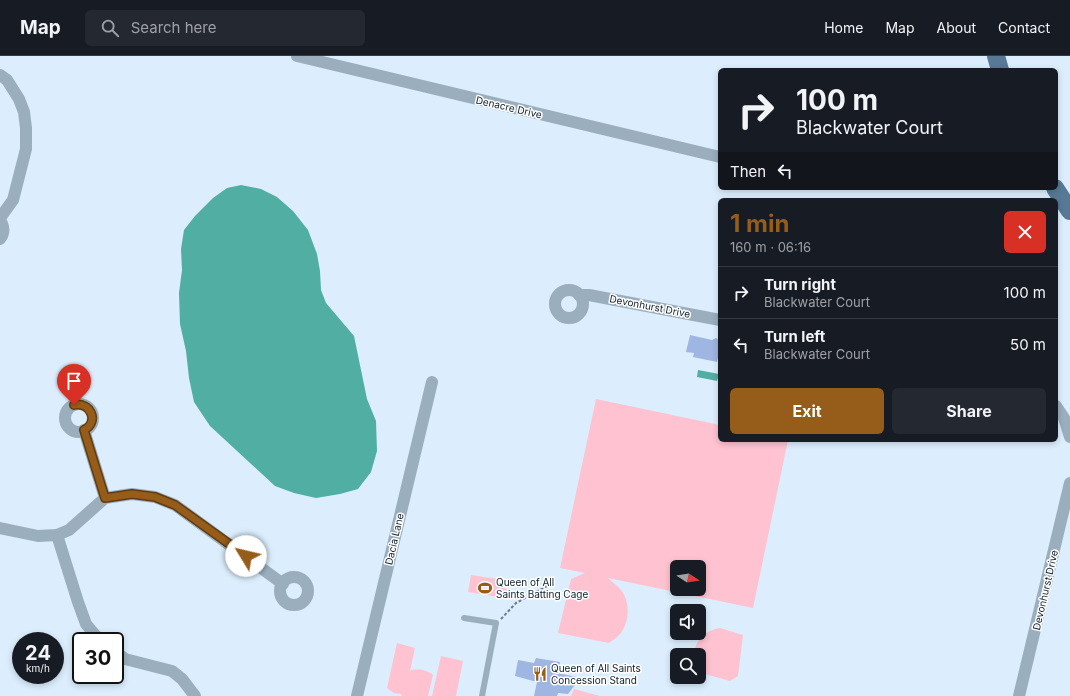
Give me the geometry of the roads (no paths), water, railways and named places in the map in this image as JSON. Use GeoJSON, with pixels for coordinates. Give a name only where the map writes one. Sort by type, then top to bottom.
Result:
{"type":"FeatureCollection","features":[{"type":"Feature","properties":{"kind":"main road"},"geometry":{"type":"LineString","coordinates":[[996,56],[999,68]]}},
{"type":"Feature","properties":{"kind":"main road"},"geometry":{"type":"LineString","coordinates":[[1056,190],[1070,211]]}},
{"type":"Feature","properties":{"kind":"street","name":"Denacre Drive"},"geometry":{"type":"LineString","coordinates":[[297,56],[718,157]]}},
{"type":"Feature","properties":{"kind":"street"},"geometry":{"type":"LineString","coordinates":[[0,75],[7,80],[19,99],[24,112],[26,128],[26,149],[13,200],[0,219],[4,231],[0,239]]}},
{"type":"Feature","properties":{"kind":"street","name":"Devonhurst Drive"},"geometry":{"type":"LineString","coordinates":[[579,295],[589,295],[718,320]]}},
{"type":"Feature","properties":{"kind":"street","name":"Dacia Lane"},"geometry":{"type":"LineString","coordinates":[[356,696],[432,382]]}},
{"type":"Feature","properties":{"kind":"street"},"geometry":{"type":"LineString","coordinates":[[1058,409],[1064,418],[1070,437]]}},
{"type":"Feature","properties":{"kind":"street"},"geometry":{"type":"LineString","coordinates":[[84,430],[105,498]]}},
{"type":"Feature","properties":{"kind":"street","name":"Devonhurst Drive"},"geometry":{"type":"LineString","coordinates":[[1019,696],[1070,483]]}},
{"type":"Feature","properties":{"kind":"street"},"geometry":{"type":"LineString","coordinates":[[0,528],[38,536],[57,534],[69,530],[105,498],[132,494],[155,497],[175,505],[283,584]]}},
{"type":"Feature","properties":{"kind":"street"},"geometry":{"type":"LineString","coordinates":[[57,534],[86,624],[93,632]]}},
{"type":"Feature","properties":{"kind":"street"},"geometry":{"type":"LineString","coordinates":[[124,658],[172,672],[182,679],[195,696]]}},
{"type":"Feature","properties":{"kind":"lane"},"geometry":{"type":"LineString","coordinates":[[464,618],[496,623],[482,696]]}},
{"type":"Feature","properties":{"kind":"place","name":"Queen of All Saints Batting Cage"},"geometry":{"type":"Point","coordinates":[485,588]}},
{"type":"Feature","properties":{"kind":"place","name":"Queen of All Saints Concession Stand"},"geometry":{"type":"Point","coordinates":[540,674]}}]}
